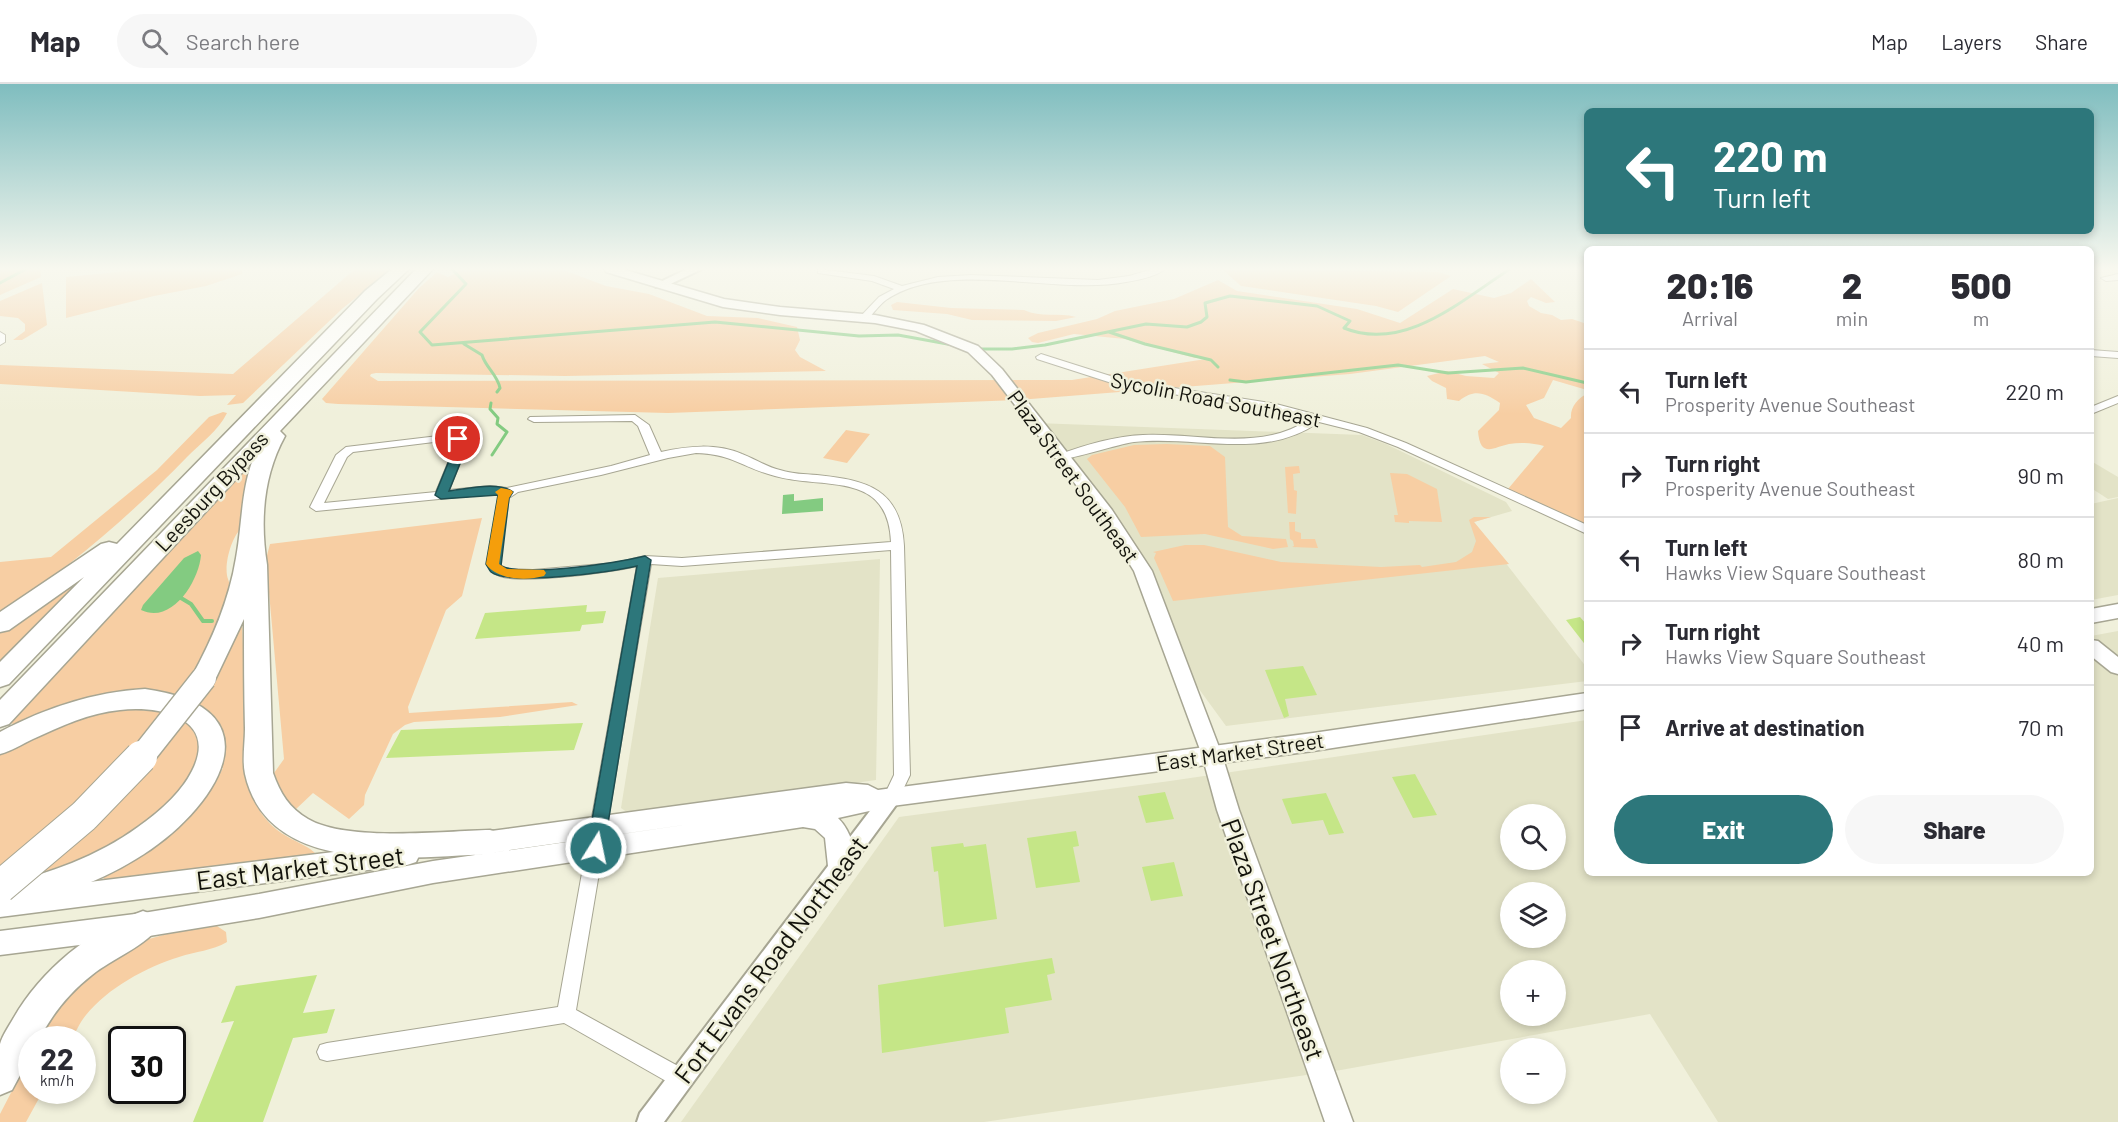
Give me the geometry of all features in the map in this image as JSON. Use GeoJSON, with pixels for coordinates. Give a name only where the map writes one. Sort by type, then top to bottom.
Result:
{"type":"FeatureCollection","features":[{"type":"Feature","properties":{"kind":"highway","name":"Leesburg Bypass"},"geometry":{"type":"LineString","coordinates":[[0,678],[349,317]]}},
{"type":"Feature","properties":{"kind":"highway","name":"Leesburg Bypass"},"geometry":{"type":"LineString","coordinates":[[0,717],[322,376],[373,317]]}},
{"type":"Feature","properties":{"kind":"highway"},"geometry":{"type":"LineString","coordinates":[[0,887],[93,809],[169,728],[204,678],[237,611],[251,535],[252,500],[263,457],[282,424],[322,376]]}},
{"type":"Feature","properties":{"kind":"highway"},"geometry":{"type":"LineString","coordinates":[[0,624],[90,563],[168,504]]}},
{"type":"Feature","properties":{"kind":"highway"},"geometry":{"type":"LineString","coordinates":[[251,535],[255,565],[259,772],[262,788],[270,802],[282,816],[298,827],[317,836],[340,842],[365,845],[490,842]]}},
{"type":"Feature","properties":{"kind":"highway"},"geometry":{"type":"LineString","coordinates":[[0,744],[42,723],[85,708],[118,701],[149,700],[180,705],[193,712],[209,731],[212,744],[204,774],[195,790],[181,807],[143,840],[84,873],[0,899]]}},
{"type":"Feature","properties":{"kind":"highway"},"geometry":{"type":"LineString","coordinates":[[0,1078],[48,995],[63,979],[96,953],[143,925]]}},
{"type":"Feature","properties":{"kind":"main road"},"geometry":{"type":"LineString","coordinates":[[859,317],[864,318]]}},
{"type":"Feature","properties":{"kind":"main road","name":"Plaza Street Southeast"},"geometry":{"type":"LineString","coordinates":[[864,318],[899,323],[937,333],[973,350],[997,372],[1106,513],[1143,571],[1212,754]]}},
{"type":"Feature","properties":{"kind":"main road"},"geometry":{"type":"LineString","coordinates":[[2094,615],[2118,611]]}},
{"type":"Feature","properties":{"kind":"main road"},"geometry":{"type":"LineString","coordinates":[[2094,648],[2118,667]]}},
{"type":"Feature","properties":{"kind":"main road","name":"East Market Street"},"geometry":{"type":"LineString","coordinates":[[0,905],[490,842],[598,838],[801,817],[892,796],[1584,701]]}},
{"type":"Feature","properties":{"kind":"main road","name":"Plaza Street Northeast"},"geometry":{"type":"LineString","coordinates":[[1212,754],[1228,810],[1339,1122]]}},
{"type":"Feature","properties":{"kind":"main road","name":"East Market Street"},"geometry":{"type":"LineString","coordinates":[[0,944],[143,925],[306,897],[598,838],[846,793],[892,796]]}},
{"type":"Feature","properties":{"kind":"main road"},"geometry":{"type":"LineString","coordinates":[[801,817],[818,818],[836,832],[840,840],[841,866]]}},
{"type":"Feature","properties":{"kind":"street"},"geometry":{"type":"LineString","coordinates":[[0,335],[0,342]]}},
{"type":"Feature","properties":{"kind":"street"},"geometry":{"type":"LineString","coordinates":[[2094,353],[2118,356]]}},
{"type":"Feature","properties":{"kind":"street","name":"Sycolin Road Southeast"},"geometry":{"type":"LineString","coordinates":[[1041,357],[1112,380],[1143,387],[1276,406],[1319,417],[1396,442],[1584,529]]}},
{"type":"Feature","properties":{"kind":"street"},"geometry":{"type":"LineString","coordinates":[[2094,410],[2118,399]]}},
{"type":"Feature","properties":{"kind":"street"},"geometry":{"type":"LineString","coordinates":[[1062,457],[1099,446],[1141,438],[1238,441],[1270,438],[1301,430],[1319,417]]}},
{"type":"Feature","properties":{"kind":"street"},"geometry":{"type":"LineString","coordinates":[[534,419],[635,418],[643,425],[657,457]]}},
{"type":"Feature","properties":{"kind":"street"},"geometry":{"type":"LineString","coordinates":[[441,495],[461,446],[458,439],[451,436],[350,449],[342,455],[316,507],[441,495],[490,490],[507,492]]}},
{"type":"Feature","properties":{"kind":"street"},"geometry":{"type":"LineString","coordinates":[[892,796],[902,775],[901,634],[897,546],[892,513],[884,500],[876,494],[851,483],[766,471],[743,458],[724,452],[705,450],[657,457],[507,492],[503,497],[493,564],[496,569],[505,573],[533,574],[615,567],[645,560],[682,562],[897,546]]}},
{"type":"Feature","properties":{"kind":"street"},"geometry":{"type":"LineString","coordinates":[[566,1014],[645,560]]}},
{"type":"Feature","properties":{"kind":"street","name":"Fort Evans Road Northeast"},"geometry":{"type":"LineString","coordinates":[[649,1122],[892,796]]}},
{"type":"Feature","properties":{"kind":"street"},"geometry":{"type":"LineString","coordinates":[[327,1052],[566,1014],[680,1078]]}},
{"type":"Feature","properties":{"kind":"shaded area"},"geometry":{"type":"Polygon","coordinates":[[[13,317],[46,317],[47,325],[22,340],[13,340],[25,331],[25,324],[18,318],[13,317]]]}},
{"type":"Feature","properties":{"kind":"shaded area"},"geometry":{"type":"Polygon","coordinates":[[[299,317],[333,317],[243,403],[227,405],[236,395],[200,396],[0,384],[0,365],[233,374],[299,317]]]}},
{"type":"Feature","properties":{"kind":"shaded area"},"geometry":{"type":"Polygon","coordinates":[[[393,317],[758,318],[797,327],[800,340],[795,350],[800,357],[826,371],[565,376],[371,374],[370,376],[378,381],[1072,380],[1212,358],[1195,358],[1125,339],[1074,334],[1038,343],[1028,338],[1038,333],[1101,317],[1383,317],[1400,323],[1409,317],[1556,317],[1584,323],[1584,389],[1553,380],[1544,398],[1526,405],[1534,418],[1561,428],[1571,418],[1575,403],[1584,396],[1584,525],[1508,489],[1544,446],[1518,443],[1493,449],[1485,448],[1479,440],[1478,431],[1499,410],[1500,403],[1479,393],[1464,397],[1459,401],[1447,399],[1446,388],[1427,376],[1447,371],[1466,376],[1494,378],[1499,373],[1482,364],[1499,362],[1485,356],[1350,374],[1018,400],[668,413],[338,404],[326,403],[322,399],[393,317]]]}},
{"type":"Feature","properties":{"kind":"shaded area"},"geometry":{"type":"Polygon","coordinates":[[[961,317],[1074,317],[1056,321],[972,320],[961,317]]]}},
{"type":"Feature","properties":{"kind":"shaded area"},"geometry":{"type":"Polygon","coordinates":[[[223,412],[227,413],[214,431],[120,521],[50,579],[0,615],[0,562],[51,557],[157,470],[209,417],[223,412]]]}},
{"type":"Feature","properties":{"kind":"shaded area"},"geometry":{"type":"Polygon","coordinates":[[[1036,423],[1362,435],[1386,444],[1506,502],[1512,511],[1474,522],[1584,664],[1584,681],[1226,726],[1172,652],[1149,586],[1036,423]]]}},
{"type":"Feature","properties":{"kind":"shaded area"},"geometry":{"type":"Polygon","coordinates":[[[846,430],[870,434],[847,463],[823,458],[846,430]]]}},
{"type":"Feature","properties":{"kind":"shaded area"},"geometry":{"type":"Polygon","coordinates":[[[1134,445],[1210,446],[1225,457],[1228,527],[1242,536],[1286,539],[1288,547],[1273,549],[1205,534],[1141,537],[1125,507],[1087,459],[1092,455],[1134,445]]]}},
{"type":"Feature","properties":{"kind":"shaded area"},"geometry":{"type":"Polygon","coordinates":[[[2094,463],[2118,477],[2118,497],[2108,499],[2094,490],[2094,463]]]}},
{"type":"Feature","properties":{"kind":"shaded area"},"geometry":{"type":"Polygon","coordinates":[[[1299,466],[1300,473],[1293,474],[1294,490],[1297,491],[1296,514],[1288,513],[1285,467],[1299,466]]]}},
{"type":"Feature","properties":{"kind":"shaded area"},"geometry":{"type":"Polygon","coordinates":[[[239,472],[253,472],[242,528],[235,537],[228,559],[227,573],[234,592],[220,631],[182,696],[161,694],[24,726],[9,723],[239,472]]]}},
{"type":"Feature","properties":{"kind":"shaded area"},"geometry":{"type":"Polygon","coordinates":[[[1390,473],[1407,474],[1437,489],[1442,522],[1395,522],[1394,515],[1398,515],[1390,473]]]}},
{"type":"Feature","properties":{"kind":"shaded area"},"geometry":{"type":"Polygon","coordinates":[[[794,494],[794,501],[823,498],[823,511],[782,514],[783,495],[794,494]]]}},
{"type":"Feature","properties":{"kind":"shaded area"},"geometry":{"type":"Polygon","coordinates":[[[2118,498],[2118,595],[2094,599],[2094,503],[2118,498]]]}},
{"type":"Feature","properties":{"kind":"shaded area"},"geometry":{"type":"Polygon","coordinates":[[[1474,517],[1491,517],[1474,522],[1509,564],[1173,601],[1154,558],[1156,553],[1153,552],[1185,545],[1204,545],[1281,562],[1381,567],[1420,565],[1422,567],[1456,562],[1472,552],[1476,541],[1469,520],[1474,517]]]}},
{"type":"Feature","properties":{"kind":"shaded area"},"geometry":{"type":"Polygon","coordinates":[[[482,518],[462,596],[446,610],[408,707],[409,713],[572,702],[578,705],[500,717],[414,722],[405,725],[393,734],[365,795],[364,805],[349,819],[313,793],[295,810],[284,798],[274,773],[284,759],[266,559],[270,544],[482,518]]]}},
{"type":"Feature","properties":{"kind":"shaded area"},"geometry":{"type":"Polygon","coordinates":[[[1289,522],[1295,522],[1295,531],[1301,533],[1301,539],[1315,539],[1318,548],[1292,547],[1294,546],[1290,539],[1289,522]]]}},
{"type":"Feature","properties":{"kind":"shaded area"},"geometry":{"type":"Polygon","coordinates":[[[198,551],[201,555],[195,577],[182,598],[163,611],[152,613],[141,610],[184,558],[198,551]]]}},
{"type":"Feature","properties":{"kind":"shaded area"},"geometry":{"type":"Polygon","coordinates":[[[880,559],[876,780],[631,815],[621,808],[658,578],[880,559]]]}},
{"type":"Feature","properties":{"kind":"shaded area"},"geometry":{"type":"Polygon","coordinates":[[[85,577],[0,663],[0,633],[85,577]]]}},
{"type":"Feature","properties":{"kind":"shaded area"},"geometry":{"type":"Polygon","coordinates":[[[242,621],[249,790],[269,823],[317,855],[104,882],[103,873],[186,814],[213,785],[223,768],[219,767],[223,738],[218,722],[213,715],[196,703],[242,621]]]}},
{"type":"Feature","properties":{"kind":"shaded area"},"geometry":{"type":"Polygon","coordinates":[[[2118,631],[2118,1122],[1718,1122],[1650,1014],[1518,1038],[1500,1038],[1500,1041],[1341,1070],[984,1122],[681,1122],[899,817],[1170,781],[1584,720],[1584,876],[2094,876],[2094,635],[2118,631]]]}},
{"type":"Feature","properties":{"kind":"shaded area"},"geometry":{"type":"Polygon","coordinates":[[[119,709],[159,711],[183,720],[191,727],[200,744],[200,762],[191,782],[113,853],[0,889],[0,753],[89,714],[119,709]]]}},
{"type":"Feature","properties":{"kind":"shaded area"},"geometry":{"type":"Polygon","coordinates":[[[217,926],[226,932],[227,942],[166,961],[128,980],[95,1005],[79,1026],[46,1026],[55,1009],[78,981],[149,939],[174,932],[217,926]]]}},
{"type":"Feature","properties":{"kind":"shaded area"},"geometry":{"type":"Polygon","coordinates":[[[18,1079],[18,1104],[36,1104],[26,1122],[0,1122],[0,1114],[18,1079]]]}},
{"type":"Feature","properties":{"kind":"building"},"geometry":{"type":"Polygon","coordinates":[[[587,605],[586,612],[606,611],[603,623],[582,625],[580,631],[475,639],[485,613],[587,605]]]}},
{"type":"Feature","properties":{"kind":"building"},"geometry":{"type":"Polygon","coordinates":[[[1580,617],[1584,622],[1584,643],[1566,620],[1580,617]]]}},
{"type":"Feature","properties":{"kind":"building"},"geometry":{"type":"Polygon","coordinates":[[[1303,666],[1317,695],[1285,699],[1289,716],[1284,718],[1265,670],[1303,666]]]}},
{"type":"Feature","properties":{"kind":"building"},"geometry":{"type":"Polygon","coordinates":[[[583,723],[574,750],[386,758],[401,730],[583,723]]]}},
{"type":"Feature","properties":{"kind":"building"},"geometry":{"type":"Polygon","coordinates":[[[1415,774],[1437,815],[1413,818],[1392,777],[1415,774]]]}},
{"type":"Feature","properties":{"kind":"building"},"geometry":{"type":"Polygon","coordinates":[[[1165,792],[1174,819],[1146,823],[1138,796],[1165,792]]]}},
{"type":"Feature","properties":{"kind":"building"},"geometry":{"type":"Polygon","coordinates":[[[1326,793],[1344,833],[1329,835],[1323,820],[1292,824],[1282,799],[1326,793]]]}},
{"type":"Feature","properties":{"kind":"building"},"geometry":{"type":"Polygon","coordinates":[[[1076,831],[1079,846],[1073,847],[1080,882],[1036,888],[1027,838],[1076,831]]]}},
{"type":"Feature","properties":{"kind":"building"},"geometry":{"type":"Polygon","coordinates":[[[963,843],[964,847],[986,844],[997,919],[944,927],[938,871],[934,872],[931,847],[963,843]]]}},
{"type":"Feature","properties":{"kind":"building"},"geometry":{"type":"Polygon","coordinates":[[[1174,862],[1183,896],[1151,901],[1142,867],[1174,862]]]}},
{"type":"Feature","properties":{"kind":"building"},"geometry":{"type":"Polygon","coordinates":[[[1052,958],[1055,973],[1047,975],[1052,1000],[1005,1008],[1009,1033],[882,1053],[878,985],[1052,958]]]}},
{"type":"Feature","properties":{"kind":"building"},"geometry":{"type":"Polygon","coordinates":[[[317,975],[303,1013],[335,1009],[327,1033],[293,1038],[263,1122],[193,1122],[234,1021],[221,1023],[236,986],[317,975]]]}},
{"type":"Feature","properties":{"kind":"waterway"},"geometry":{"type":"LineString","coordinates":[[434,317],[420,332],[432,345],[715,322],[859,336],[898,335],[953,345]]}},
{"type":"Feature","properties":{"kind":"waterway"},"geometry":{"type":"LineString","coordinates":[[978,349],[1012,349],[1045,345],[1146,324],[1187,327],[1206,317]]}},
{"type":"Feature","properties":{"kind":"waterway"},"geometry":{"type":"LineString","coordinates":[[1342,317],[1350,321],[1344,328],[1367,334],[1389,334],[1411,328],[1435,317]]}},
{"type":"Feature","properties":{"kind":"waterway"},"geometry":{"type":"LineString","coordinates":[[1109,332],[1145,344],[1211,360],[1218,367]]}},
{"type":"Feature","properties":{"kind":"waterway"},"geometry":{"type":"LineString","coordinates":[[464,344],[482,355],[499,383],[500,388],[497,392]]}},
{"type":"Feature","properties":{"kind":"waterway"},"geometry":{"type":"LineString","coordinates":[[1230,380],[1246,382],[1398,365],[1448,373],[1523,368],[1584,382]]}},
{"type":"Feature","properties":{"kind":"waterway"},"geometry":{"type":"LineString","coordinates":[[491,403],[490,409],[498,418],[497,424],[507,432],[492,455]]}},
{"type":"Feature","properties":{"kind":"waterway"},"geometry":{"type":"LineString","coordinates":[[181,598],[191,604],[203,621],[212,621]]}},
{"type":"Feature","properties":{"kind":"slow traffic"},"geometry":{"type":"LineString","coordinates":[[501,492],[507,492],[503,497],[493,564],[496,569],[505,573],[539,573]]}},
{"type":"Feature","properties":{"kind":"route"},"geometry":{"type":"LineString","coordinates":[[458,439],[461,446],[441,495],[490,490],[507,492],[503,497],[493,564],[496,569],[505,573],[533,574],[615,567],[645,560],[596,848]]}}]}
